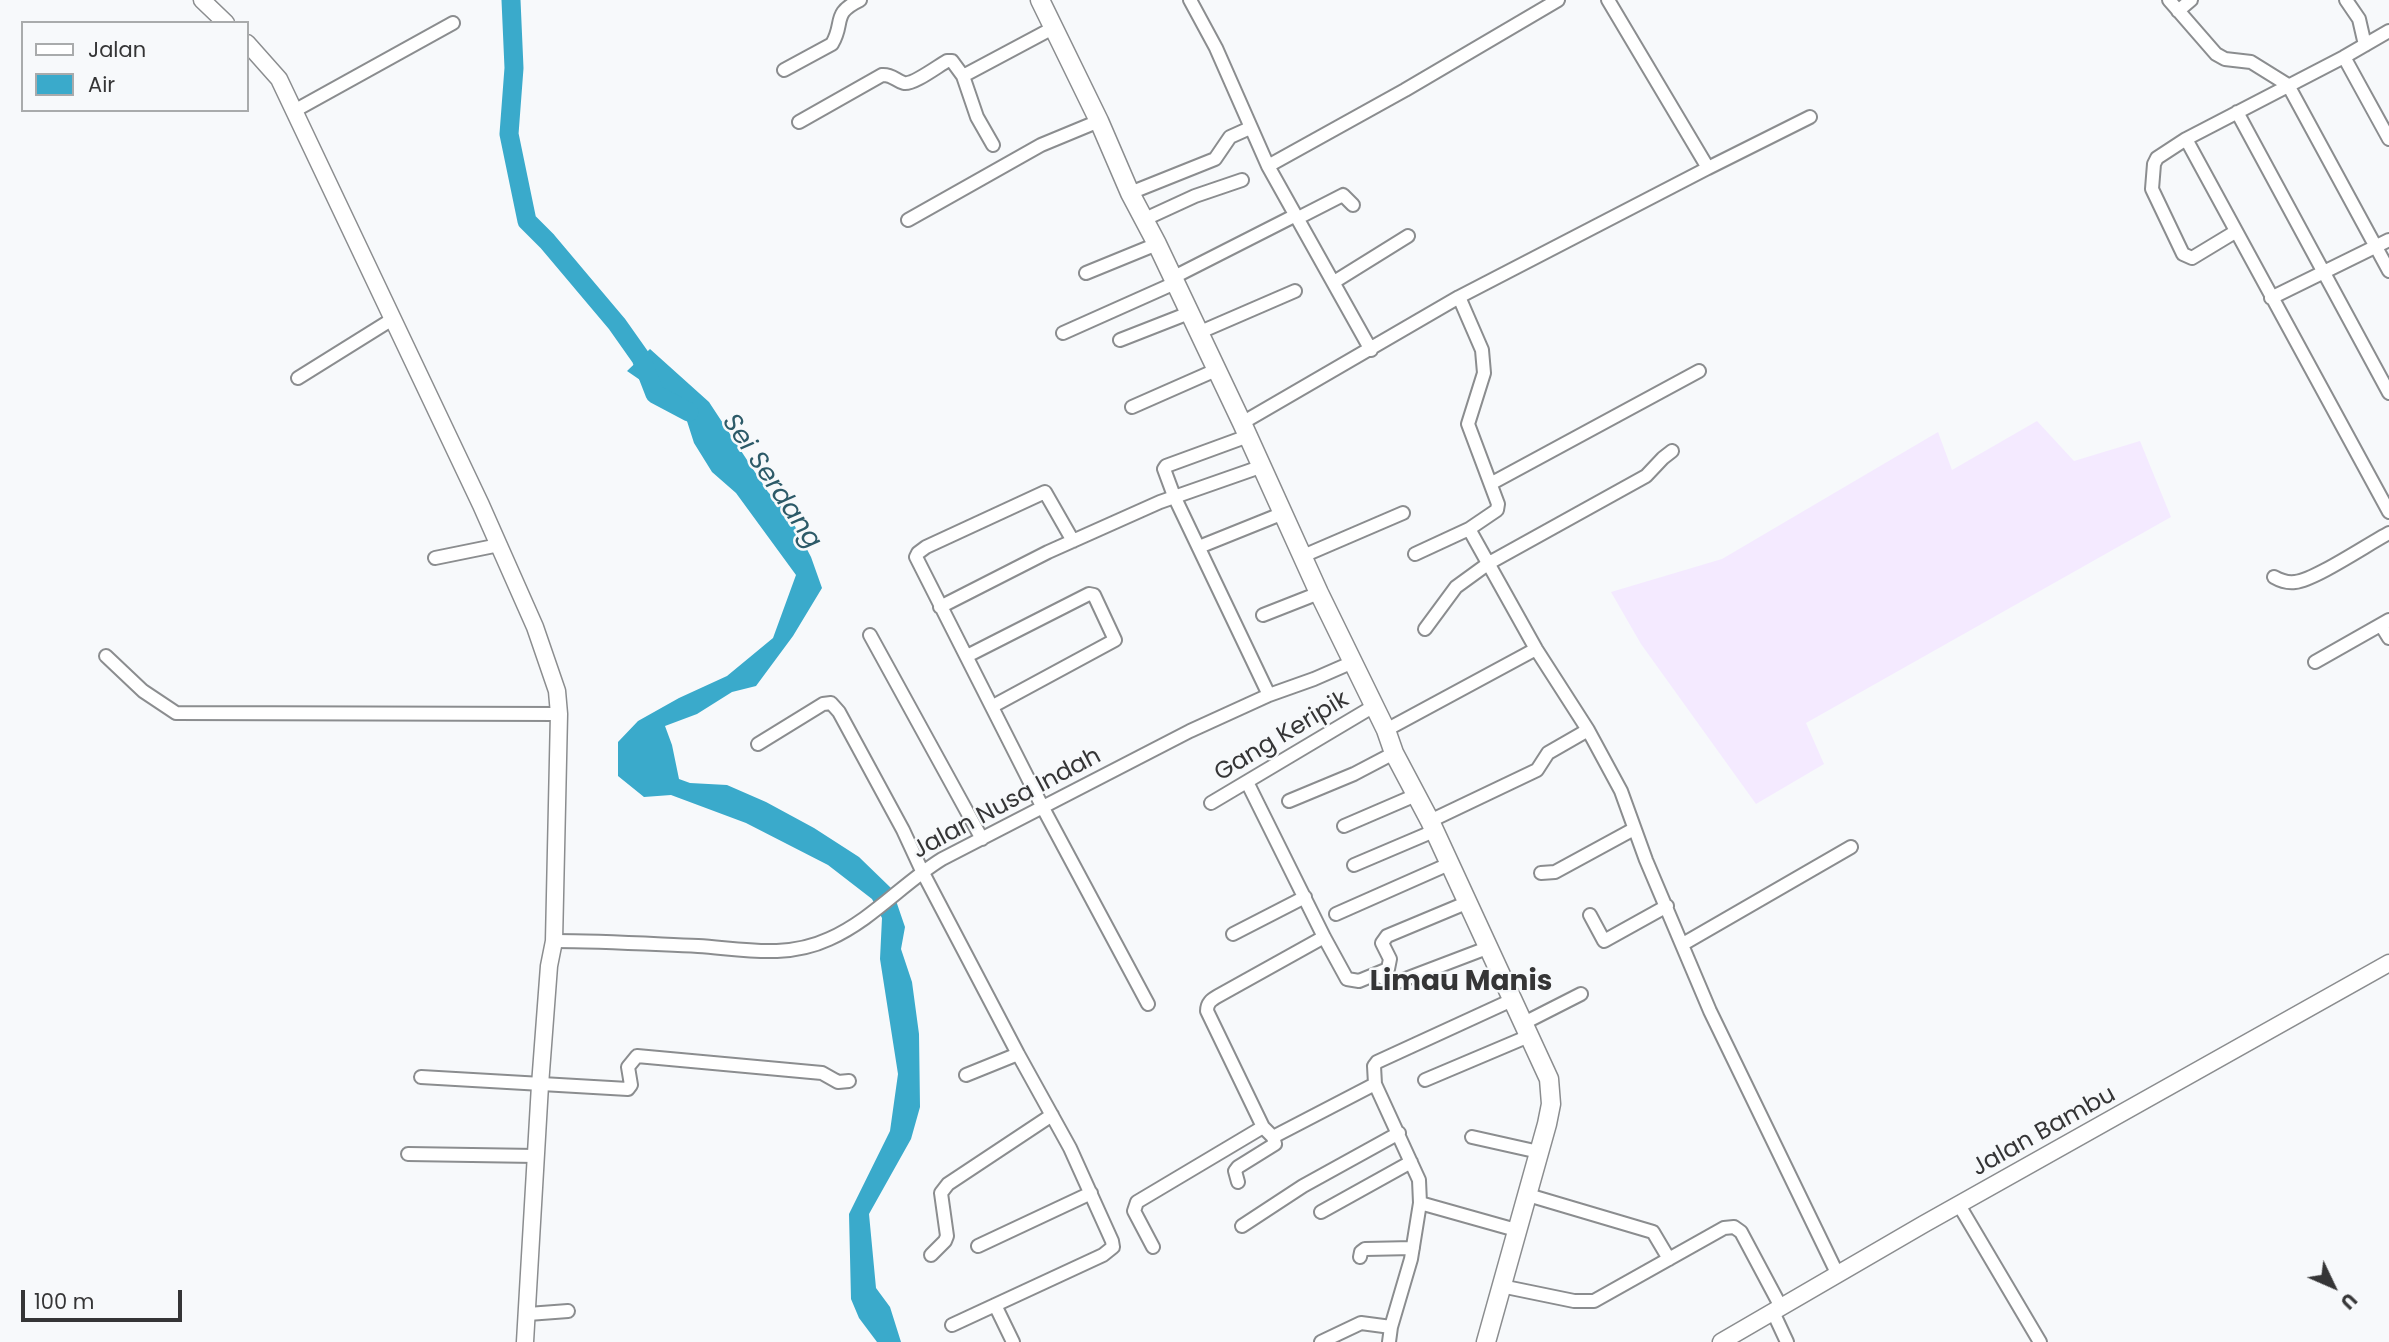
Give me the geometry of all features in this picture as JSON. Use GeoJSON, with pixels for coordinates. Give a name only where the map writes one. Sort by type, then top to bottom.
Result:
{"type":"FeatureCollection","features":[{"type":"Feature","properties":{"kind":"main road"},"geometry":{"type":"LineString","coordinates":[[1040,0],[1245,430],[1281,514],[1386,730],[1394,753],[1432,826],[1549,1079],[1552,1104],[1486,1342]]}},
{"type":"Feature","properties":{"kind":"street"},"geometry":{"type":"LineString","coordinates":[[202,0],[224,21]]}},
{"type":"Feature","properties":{"kind":"street"},"geometry":{"type":"LineString","coordinates":[[784,70],[832,44],[840,15],[848,6],[860,0]]}},
{"type":"Feature","properties":{"kind":"street"},"geometry":{"type":"LineString","coordinates":[[1190,0],[1216,48],[1268,166],[1370,350]]}},
{"type":"Feature","properties":{"kind":"street"},"geometry":{"type":"LineString","coordinates":[[1268,166],[1405,90],[1558,0]]}},
{"type":"Feature","properties":{"kind":"street"},"geometry":{"type":"LineString","coordinates":[[1608,0],[1708,169]]}},
{"type":"Feature","properties":{"kind":"street"},"geometry":{"type":"LineString","coordinates":[[2169,0],[2216,54],[2225,59],[2251,62],[2288,85],[2389,271]]}},
{"type":"Feature","properties":{"kind":"street"},"geometry":{"type":"LineString","coordinates":[[2178,10],[2191,0]]}},
{"type":"Feature","properties":{"kind":"street"},"geometry":{"type":"LineString","coordinates":[[2346,0],[2359,19],[2365,45]]}},
{"type":"Feature","properties":{"kind":"street"},"geometry":{"type":"LineString","coordinates":[[294,111],[453,23]]}},
{"type":"Feature","properties":{"kind":"street"},"geometry":{"type":"LineString","coordinates":[[963,76],[1053,28]]}},
{"type":"Feature","properties":{"kind":"street"},"geometry":{"type":"LineString","coordinates":[[2235,232],[2192,258],[2183,254],[2152,189],[2151,182],[2157,158],[2186,139],[2344,57],[2389,30]]}},
{"type":"Feature","properties":{"kind":"street"},"geometry":{"type":"LineString","coordinates":[[248,44],[279,79],[499,545],[547,660],[557,691],[559,714],[554,941],[549,966],[540,1085],[525,1342]]}},
{"type":"Feature","properties":{"kind":"street"},"geometry":{"type":"LineString","coordinates":[[2344,57],[2389,139]]}},
{"type":"Feature","properties":{"kind":"street"},"geometry":{"type":"LineString","coordinates":[[799,122],[882,75],[888,74],[902,82],[910,83],[947,61],[952,61],[963,76],[977,117],[993,145]]}},
{"type":"Feature","properties":{"kind":"street"},"geometry":{"type":"LineString","coordinates":[[2238,112],[2389,393]]}},
{"type":"Feature","properties":{"kind":"street"},"geometry":{"type":"LineString","coordinates":[[1269,695],[1174,496],[1164,467],[1245,430],[1370,350],[1459,298],[1810,117]]}},
{"type":"Feature","properties":{"kind":"street"},"geometry":{"type":"LineString","coordinates":[[908,220],[1041,145],[1099,121]]}},
{"type":"Feature","properties":{"kind":"street"},"geometry":{"type":"LineString","coordinates":[[1130,193],[1215,159],[1230,137],[1250,128]]}},
{"type":"Feature","properties":{"kind":"street"},"geometry":{"type":"LineString","coordinates":[[2186,139],[2389,512]]}},
{"type":"Feature","properties":{"kind":"street"},"geometry":{"type":"LineString","coordinates":[[1144,219],[1195,196],[1242,180]]}},
{"type":"Feature","properties":{"kind":"street"},"geometry":{"type":"LineString","coordinates":[[1063,333],[1343,195],[1353,205]]}},
{"type":"Feature","properties":{"kind":"street"},"geometry":{"type":"LineString","coordinates":[[1334,282],[1408,236]]}},
{"type":"Feature","properties":{"kind":"street"},"geometry":{"type":"LineString","coordinates":[[2271,298],[2389,240]]}},
{"type":"Feature","properties":{"kind":"street"},"geometry":{"type":"LineString","coordinates":[[1086,273],[1157,244]]}},
{"type":"Feature","properties":{"kind":"street"},"geometry":{"type":"LineString","coordinates":[[1198,332],[1295,291]]}},
{"type":"Feature","properties":{"kind":"street"},"geometry":{"type":"LineString","coordinates":[[1415,554],[1469,529],[1497,510],[1492,483],[1468,424],[1485,373],[1482,350],[1459,298]]}},
{"type":"Feature","properties":{"kind":"street"},"geometry":{"type":"LineString","coordinates":[[1120,340],[1189,313]]}},
{"type":"Feature","properties":{"kind":"street"},"geometry":{"type":"LineString","coordinates":[[298,378],[391,320]]}},
{"type":"Feature","properties":{"kind":"street"},"geometry":{"type":"LineString","coordinates":[[1132,407],[1216,370]]}},
{"type":"Feature","properties":{"kind":"street"},"geometry":{"type":"LineString","coordinates":[[1492,483],[1699,371]]}},
{"type":"Feature","properties":{"kind":"street"},"geometry":{"type":"LineString","coordinates":[[1425,629],[1457,587],[1489,563],[1646,476],[1672,451]]}},
{"type":"Feature","properties":{"kind":"street"},"geometry":{"type":"LineString","coordinates":[[940,607],[1073,541],[1174,496],[1260,467]]}},
{"type":"Feature","properties":{"kind":"street"},"geometry":{"type":"LineString","coordinates":[[1073,541],[1045,492],[926,547],[916,557],[1043,808],[1148,1004]]}},
{"type":"Feature","properties":{"kind":"street"},"geometry":{"type":"LineString","coordinates":[[1303,556],[1403,513]]}},
{"type":"Feature","properties":{"kind":"street"},"geometry":{"type":"LineString","coordinates":[[1199,547],[1281,514]]}},
{"type":"Feature","properties":{"kind":"street"},"geometry":{"type":"LineString","coordinates":[[1469,529],[1536,649],[1588,730],[1621,791],[1634,829],[1710,1011],[1838,1275]]}},
{"type":"Feature","properties":{"kind":"street"},"geometry":{"type":"LineString","coordinates":[[2274,577],[2282,582],[2296,582],[2311,577],[2389,533]]}},
{"type":"Feature","properties":{"kind":"street"},"geometry":{"type":"LineString","coordinates":[[435,558],[499,545]]}},
{"type":"Feature","properties":{"kind":"street"},"geometry":{"type":"LineString","coordinates":[[1263,615],[1319,593]]}},
{"type":"Feature","properties":{"kind":"street"},"geometry":{"type":"LineString","coordinates":[[967,656],[1089,594],[1094,595],[1115,640],[993,706]]}},
{"type":"Feature","properties":{"kind":"street"},"geometry":{"type":"LineString","coordinates":[[2315,662],[2385,622],[2389,638]]}},
{"type":"Feature","properties":{"kind":"street"},"geometry":{"type":"LineString","coordinates":[[870,635],[982,839]]}},
{"type":"Feature","properties":{"kind":"street"},"geometry":{"type":"LineString","coordinates":[[1386,730],[1536,649]]}},
{"type":"Feature","properties":{"kind":"street"},"geometry":{"type":"LineString","coordinates":[[106,656],[143,691],[176,713],[559,714]]}},
{"type":"Feature","properties":{"kind":"street","name":"Jalan Nusa Indah"},"geometry":{"type":"LineString","coordinates":[[554,941],[698,946],[776,953],[829,940],[857,925],[918,875],[982,839],[1190,731],[1269,695],[1353,662]]}},
{"type":"Feature","properties":{"kind":"street"},"geometry":{"type":"LineString","coordinates":[[758,744],[823,704],[831,704],[839,712],[903,830],[918,875],[1052,1115],[1091,1193],[1113,1247],[1103,1255],[952,1325]]}},
{"type":"Feature","properties":{"kind":"street","name":"Gang Keripik"},"geometry":{"type":"LineString","coordinates":[[1211,803],[1374,706]]}},
{"type":"Feature","properties":{"kind":"street"},"geometry":{"type":"LineString","coordinates":[[1354,865],[1537,770],[1548,753],[1588,730]]}},
{"type":"Feature","properties":{"kind":"street"},"geometry":{"type":"LineString","coordinates":[[1289,801],[1354,774],[1394,753]]}},
{"type":"Feature","properties":{"kind":"street"},"geometry":{"type":"LineString","coordinates":[[1247,782],[1324,937],[1348,979],[1359,981],[1388,969],[1390,959],[1382,943],[1387,936],[1466,903]]}},
{"type":"Feature","properties":{"kind":"street"},"geometry":{"type":"LineString","coordinates":[[1344,826],[1416,795]]}},
{"type":"Feature","properties":{"kind":"street"},"geometry":{"type":"LineString","coordinates":[[1541,873],[1555,872],[1634,829]]}},
{"type":"Feature","properties":{"kind":"street"},"geometry":{"type":"LineString","coordinates":[[1683,944],[1851,847]]}},
{"type":"Feature","properties":{"kind":"street"},"geometry":{"type":"LineString","coordinates":[[1336,914],[1449,864]]}},
{"type":"Feature","properties":{"kind":"street"},"geometry":{"type":"LineString","coordinates":[[1233,934],[1305,897]]}},
{"type":"Feature","properties":{"kind":"street"},"geometry":{"type":"LineString","coordinates":[[1590,915],[1604,941],[1667,906]]}},
{"type":"Feature","properties":{"kind":"street"},"geometry":{"type":"LineString","coordinates":[[1238,1182],[1235,1171],[1274,1147],[1273,1137],[1263,1127],[1207,1011],[1207,1006],[1209,1001],[1324,937]]}},
{"type":"Feature","properties":{"kind":"street"},"geometry":{"type":"LineString","coordinates":[[1377,974],[1395,983],[1487,948]]}},
{"type":"Feature","properties":{"kind":"street","name":"Jalan Bambu"},"geometry":{"type":"LineString","coordinates":[[1721,1342],[2389,963]]}},
{"type":"Feature","properties":{"kind":"street"},"geometry":{"type":"LineString","coordinates":[[1425,1080],[1527,1029],[1581,993]]}},
{"type":"Feature","properties":{"kind":"street"},"geometry":{"type":"LineString","coordinates":[[1389,1342],[1413,1248],[1420,1203],[1419,1180],[1375,1084],[1373,1069],[1377,1062],[1512,1000]]}},
{"type":"Feature","properties":{"kind":"street"},"geometry":{"type":"LineString","coordinates":[[966,1075],[1018,1054]]}},
{"type":"Feature","properties":{"kind":"street"},"geometry":{"type":"LineString","coordinates":[[421,1077],[628,1089],[631,1085],[628,1067],[637,1056],[822,1073],[838,1082],[849,1081]]}},
{"type":"Feature","properties":{"kind":"street"},"geometry":{"type":"LineString","coordinates":[[1273,1137],[1375,1084]]}},
{"type":"Feature","properties":{"kind":"street"},"geometry":{"type":"LineString","coordinates":[[931,1255],[947,1236],[941,1193],[947,1184],[1052,1115]]}},
{"type":"Feature","properties":{"kind":"street"},"geometry":{"type":"LineString","coordinates":[[1153,1247],[1134,1211],[1137,1202],[1263,1127]]}},
{"type":"Feature","properties":{"kind":"street"},"geometry":{"type":"LineString","coordinates":[[1242,1226],[1303,1186],[1399,1133]]}},
{"type":"Feature","properties":{"kind":"street"},"geometry":{"type":"LineString","coordinates":[[1472,1137],[1539,1152]]}},
{"type":"Feature","properties":{"kind":"street"},"geometry":{"type":"LineString","coordinates":[[408,1154],[536,1156]]}},
{"type":"Feature","properties":{"kind":"street"},"geometry":{"type":"LineString","coordinates":[[1321,1212],[1411,1162]]}},
{"type":"Feature","properties":{"kind":"street"},"geometry":{"type":"LineString","coordinates":[[978,1246],[1091,1193]]}},
{"type":"Feature","properties":{"kind":"street"},"geometry":{"type":"LineString","coordinates":[[1528,1195],[1653,1232],[1669,1259]]}},
{"type":"Feature","properties":{"kind":"street"},"geometry":{"type":"LineString","coordinates":[[1420,1203],[1516,1230]]}},
{"type":"Feature","properties":{"kind":"street"},"geometry":{"type":"LineString","coordinates":[[1959,1205],[2040,1342]]}},
{"type":"Feature","properties":{"kind":"street"},"geometry":{"type":"LineString","coordinates":[[1501,1286],[1574,1301],[1594,1301],[1724,1228],[1734,1227],[1741,1232],[1777,1310],[1787,1342]]}},
{"type":"Feature","properties":{"kind":"street"},"geometry":{"type":"LineString","coordinates":[[1360,1257],[1361,1252],[1366,1249],[1413,1248]]}},
{"type":"Feature","properties":{"kind":"street"},"geometry":{"type":"LineString","coordinates":[[995,1304],[1013,1342]]}},
{"type":"Feature","properties":{"kind":"street"},"geometry":{"type":"LineString","coordinates":[[528,1314],[568,1311]]}},
{"type":"Feature","properties":{"kind":"street"},"geometry":{"type":"LineString","coordinates":[[1321,1342],[1362,1323],[1391,1327]]}},
{"type":"Feature","properties":{"kind":"shaded area"},"geometry":{"type":"Polygon","coordinates":[[[2037,421],[2074,461],[2140,441],[2171,517],[1806,723],[1824,764],[1756,804],[1641,644],[1611,592],[1722,559],[1938,432],[1952,470],[2037,421]]]}},
{"type":"Feature","properties":{"kind":"water"},"geometry":{"type":"Polygon","coordinates":[[[650,349],[709,402],[768,492],[788,513],[811,557],[822,588],[793,636],[756,686],[732,692],[697,714],[665,726],[679,779],[690,783],[727,785],[766,802],[859,857],[892,889],[905,927],[901,949],[912,982],[919,1034],[920,1107],[911,1139],[869,1214],[876,1288],[890,1307],[901,1342],[877,1342],[859,1318],[851,1299],[849,1214],[890,1131],[898,1074],[880,959],[882,918],[872,899],[828,865],[746,823],[671,795],[644,797],[618,776],[618,742],[638,721],[727,676],[773,638],[796,575],[736,493],[712,472],[694,443],[686,418],[659,393],[627,371],[650,349]]]}},
{"type":"Feature","properties":{"kind":"waterway","name":"Sei Serdang"},"geometry":{"type":"LineString","coordinates":[[511,0],[514,68],[509,134],[527,221],[617,324],[641,358],[655,394],[689,412]]}},
{"type":"Feature","properties":{"kind":"district","name":"Limau Manis"},"geometry":{"type":"Point","coordinates":[1461,983]}}]}
